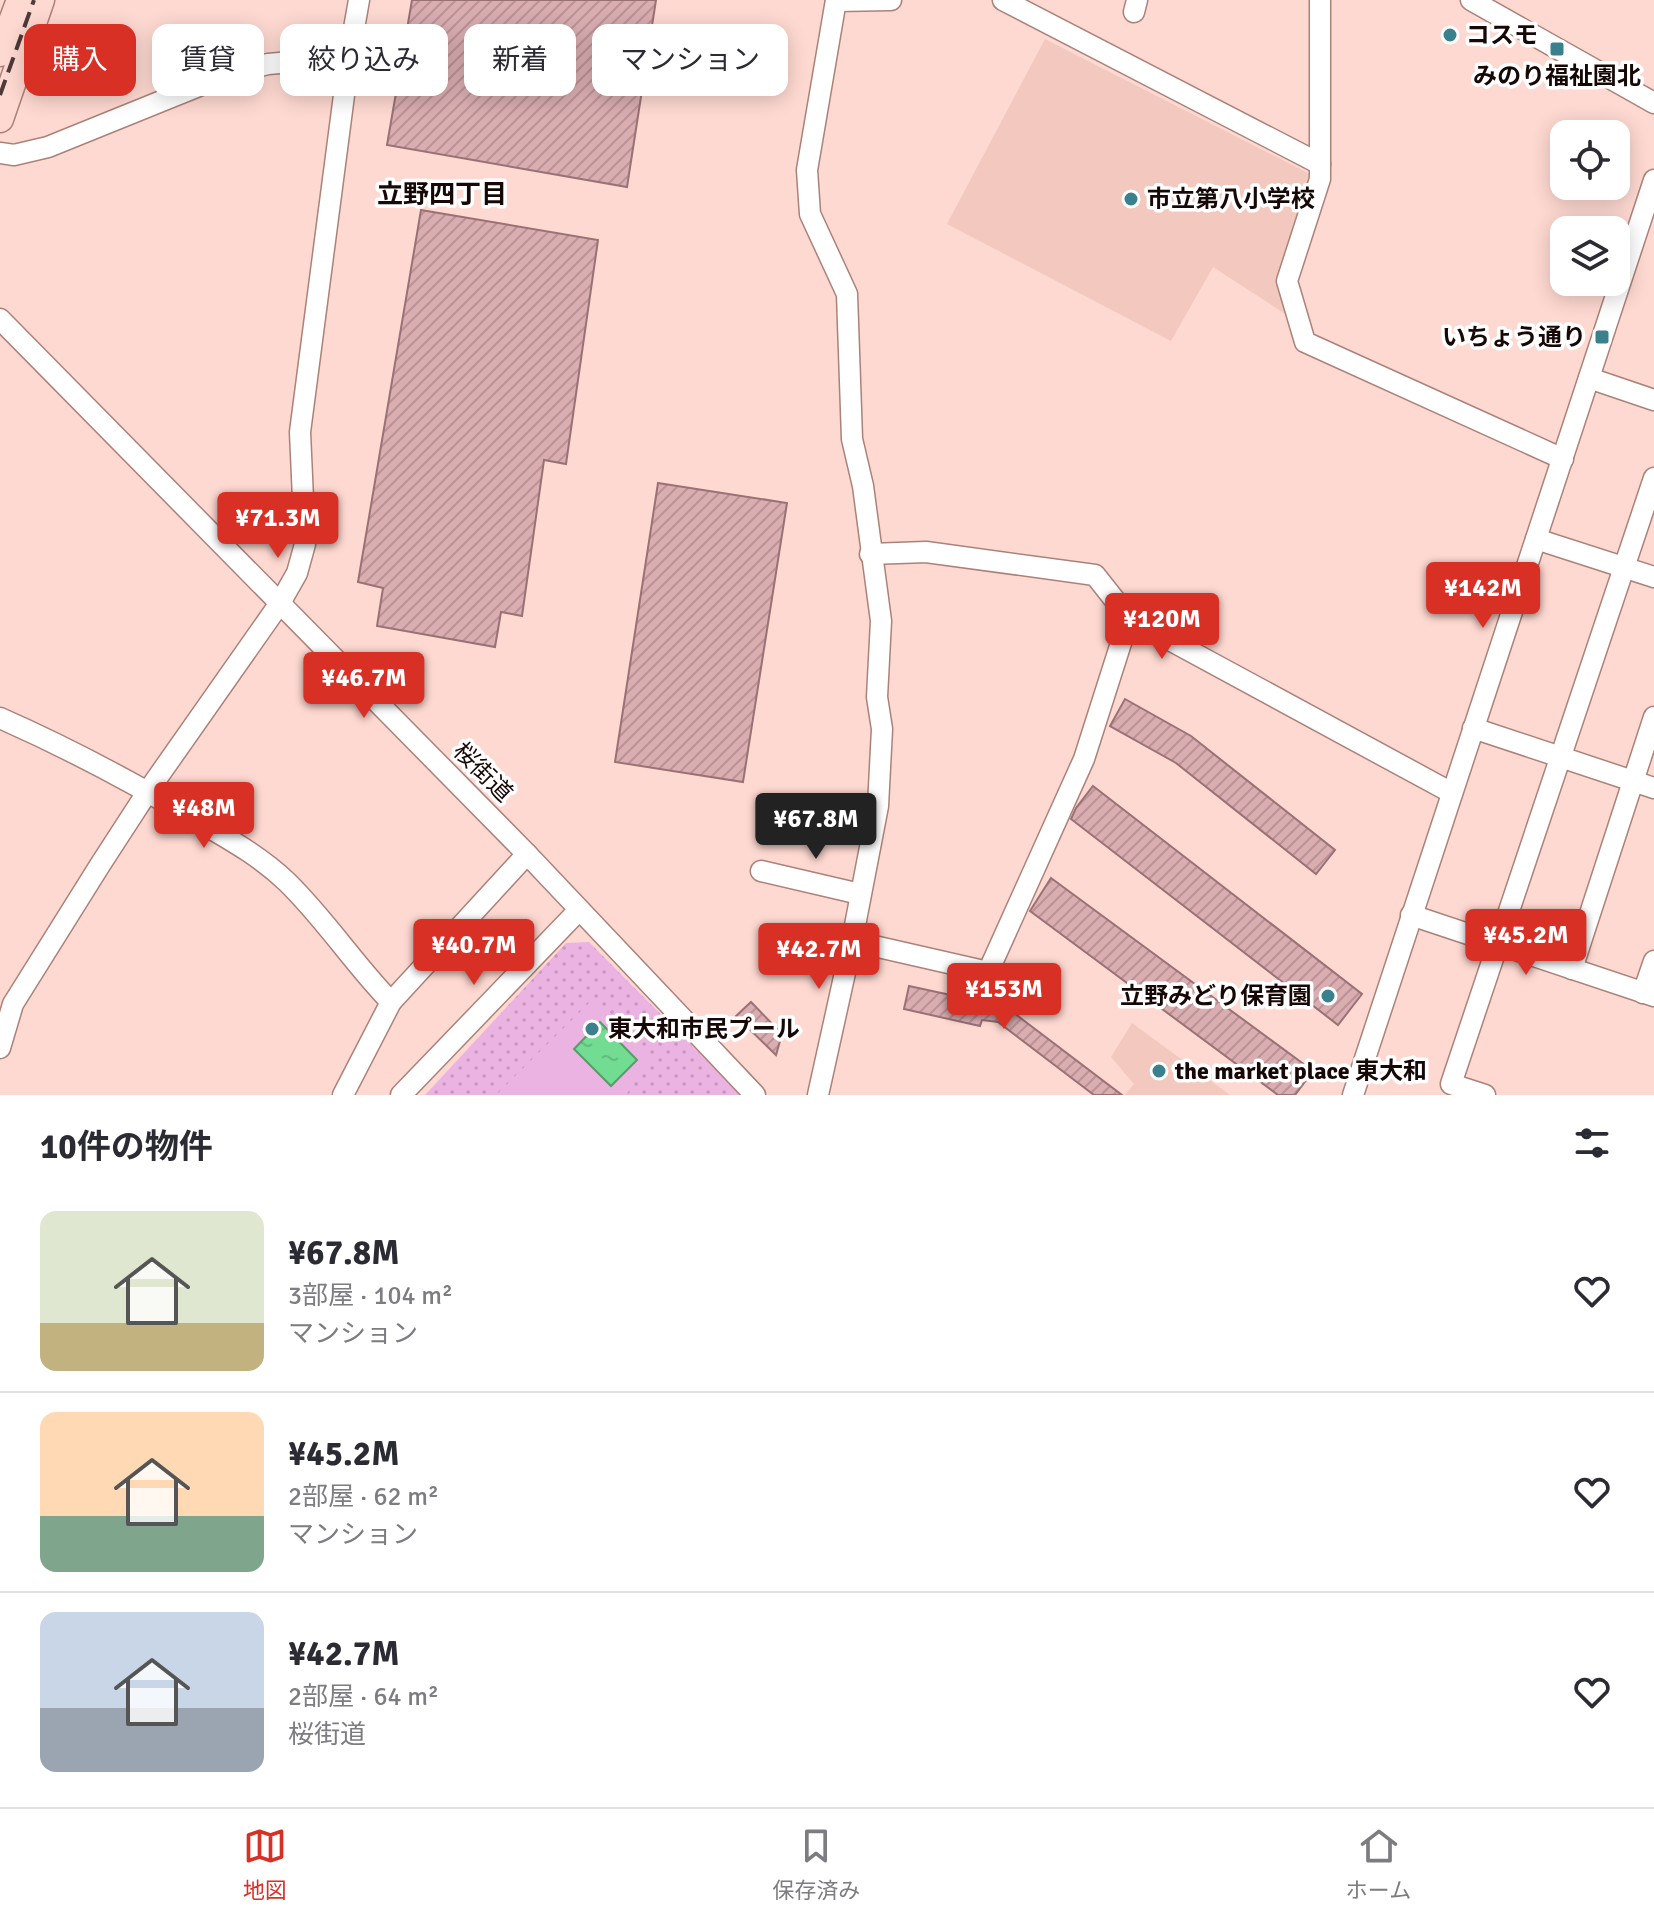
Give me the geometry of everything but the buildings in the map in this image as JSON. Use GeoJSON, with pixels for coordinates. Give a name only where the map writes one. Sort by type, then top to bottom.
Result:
{"type":"FeatureCollection","features":[{"type":"Feature","properties":{"kind":"main road"},"geometry":{"type":"LineString","coordinates":[[0,53],[20,0]]}},
{"type":"Feature","properties":{"kind":"main road"},"geometry":{"type":"LineString","coordinates":[[0,119],[41,0]]}},
{"type":"Feature","properties":{"kind":"street"},"geometry":{"type":"LineString","coordinates":[[355,24],[359,0]]}},
{"type":"Feature","properties":{"kind":"street"},"geometry":{"type":"LineString","coordinates":[[818,1095],[878,806],[882,729],[877,697],[881,621],[863,486],[852,439],[847,294],[810,214],[807,170],[836,1],[891,0]]}},
{"type":"Feature","properties":{"kind":"street"},"geometry":{"type":"LineString","coordinates":[[1003,0],[1320,164]]}},
{"type":"Feature","properties":{"kind":"street"},"geometry":{"type":"LineString","coordinates":[[1320,0],[1320,179],[1287,281],[1305,342],[1563,459]]}},
{"type":"Feature","properties":{"kind":"street"},"geometry":{"type":"LineString","coordinates":[[1471,0],[1654,103]]}},
{"type":"Feature","properties":{"kind":"street"},"geometry":{"type":"LineString","coordinates":[[0,153],[14,155],[48,147],[226,75],[280,63]]}},
{"type":"Feature","properties":{"kind":"street"},"geometry":{"type":"LineString","coordinates":[[0,1048],[13,1004],[148,791],[280,603],[297,573],[305,544],[300,432],[344,96]]}},
{"type":"Feature","properties":{"kind":"street"},"geometry":{"type":"LineString","coordinates":[[1353,1095],[1654,180]]}},
{"type":"Feature","properties":{"kind":"street","name":"桜街道"},"geometry":{"type":"LineString","coordinates":[[0,319],[527,854],[755,1095]]}},
{"type":"Feature","properties":{"kind":"street"},"geometry":{"type":"LineString","coordinates":[[1589,378],[1654,400]]}},
{"type":"Feature","properties":{"kind":"street"},"geometry":{"type":"LineString","coordinates":[[1485,1095],[1451,1084],[1654,478]]}},
{"type":"Feature","properties":{"kind":"street"},"geometry":{"type":"LineString","coordinates":[[1536,539],[1654,577]]}},
{"type":"Feature","properties":{"kind":"street"},"geometry":{"type":"LineString","coordinates":[[870,554],[926,552],[1095,575],[1129,618],[1452,793]]}},
{"type":"Feature","properties":{"kind":"street"},"geometry":{"type":"LineString","coordinates":[[852,941],[988,972],[1084,759],[1129,618]]}},
{"type":"Feature","properties":{"kind":"street"},"geometry":{"type":"LineString","coordinates":[[1572,969],[1654,717]]}},
{"type":"Feature","properties":{"kind":"street"},"geometry":{"type":"LineString","coordinates":[[0,718],[148,791],[249,851],[284,879],[391,1002]]}},
{"type":"Feature","properties":{"kind":"street"},"geometry":{"type":"LineString","coordinates":[[1473,728],[1654,788]]}},
{"type":"Feature","properties":{"kind":"street"},"geometry":{"type":"LineString","coordinates":[[343,1095],[391,1002],[527,854]]}},
{"type":"Feature","properties":{"kind":"street"},"geometry":{"type":"LineString","coordinates":[[761,871],[860,894]]}},
{"type":"Feature","properties":{"kind":"street"},"geometry":{"type":"LineString","coordinates":[[401,1095],[579,910]]}},
{"type":"Feature","properties":{"kind":"street"},"geometry":{"type":"LineString","coordinates":[[1411,915],[1649,995],[1654,961]]}},
{"type":"Feature","properties":{"kind":"shaded area","name":"市立第八小学校"},"geometry":{"type":"Polygon","coordinates":[[[1045,39],[1310,174],[1281,276],[1290,317],[1213,267],[1171,341],[947,224],[1045,39]]]}},
{"type":"Feature","properties":{"kind":"shaded area"},"geometry":{"type":"Polygon","coordinates":[[[589,942],[741,1095],[425,1095],[566,943],[589,942]]]}},
{"type":"Feature","properties":{"kind":"shaded area","name":"東大和市民プール"},"geometry":{"type":"Polygon","coordinates":[[[593,999],[649,1059],[626,1095],[496,1095],[593,999]]]}},
{"type":"Feature","properties":{"kind":"shaded area","name":"the market place 東大和"},"geometry":{"type":"Polygon","coordinates":[[[1132,1023],[1230,1095],[1125,1095],[1134,1084],[1111,1057],[1132,1023]]]}},
{"type":"Feature","properties":{"kind":"water"},"geometry":{"type":"Polygon","coordinates":[[[600,1022],[637,1060],[611,1086],[574,1049],[600,1022]]]}},
{"type":"Feature","properties":{"kind":"railway"},"geometry":{"type":"LineString","coordinates":[[0,95],[34,0]]}},
{"type":"Feature","properties":{"kind":"place","name":"コスモ"},"geometry":{"type":"Point","coordinates":[1450,35]}},
{"type":"Feature","properties":{"kind":"place","name":"みのり福祉園北"},"geometry":{"type":"Point","coordinates":[1557,49]}},
{"type":"Feature","properties":{"kind":"place","name":"市立第八小学校"},"geometry":{"type":"Point","coordinates":[1131,199]}},
{"type":"Feature","properties":{"kind":"place","name":"いちょう通り"},"geometry":{"type":"Point","coordinates":[1602,337]}},
{"type":"Feature","properties":{"kind":"place","name":"立野みどり保育園"},"geometry":{"type":"Point","coordinates":[1328,996]}},
{"type":"Feature","properties":{"kind":"place","name":"東大和市民プール"},"geometry":{"type":"Point","coordinates":[592,1029]}},
{"type":"Feature","properties":{"kind":"place","name":"the market place 東大和"},"geometry":{"type":"Point","coordinates":[1159,1071]}},
{"type":"Feature","properties":{"kind":"district","name":"立野四丁目"},"geometry":{"type":"Point","coordinates":[442,195]}}]}
